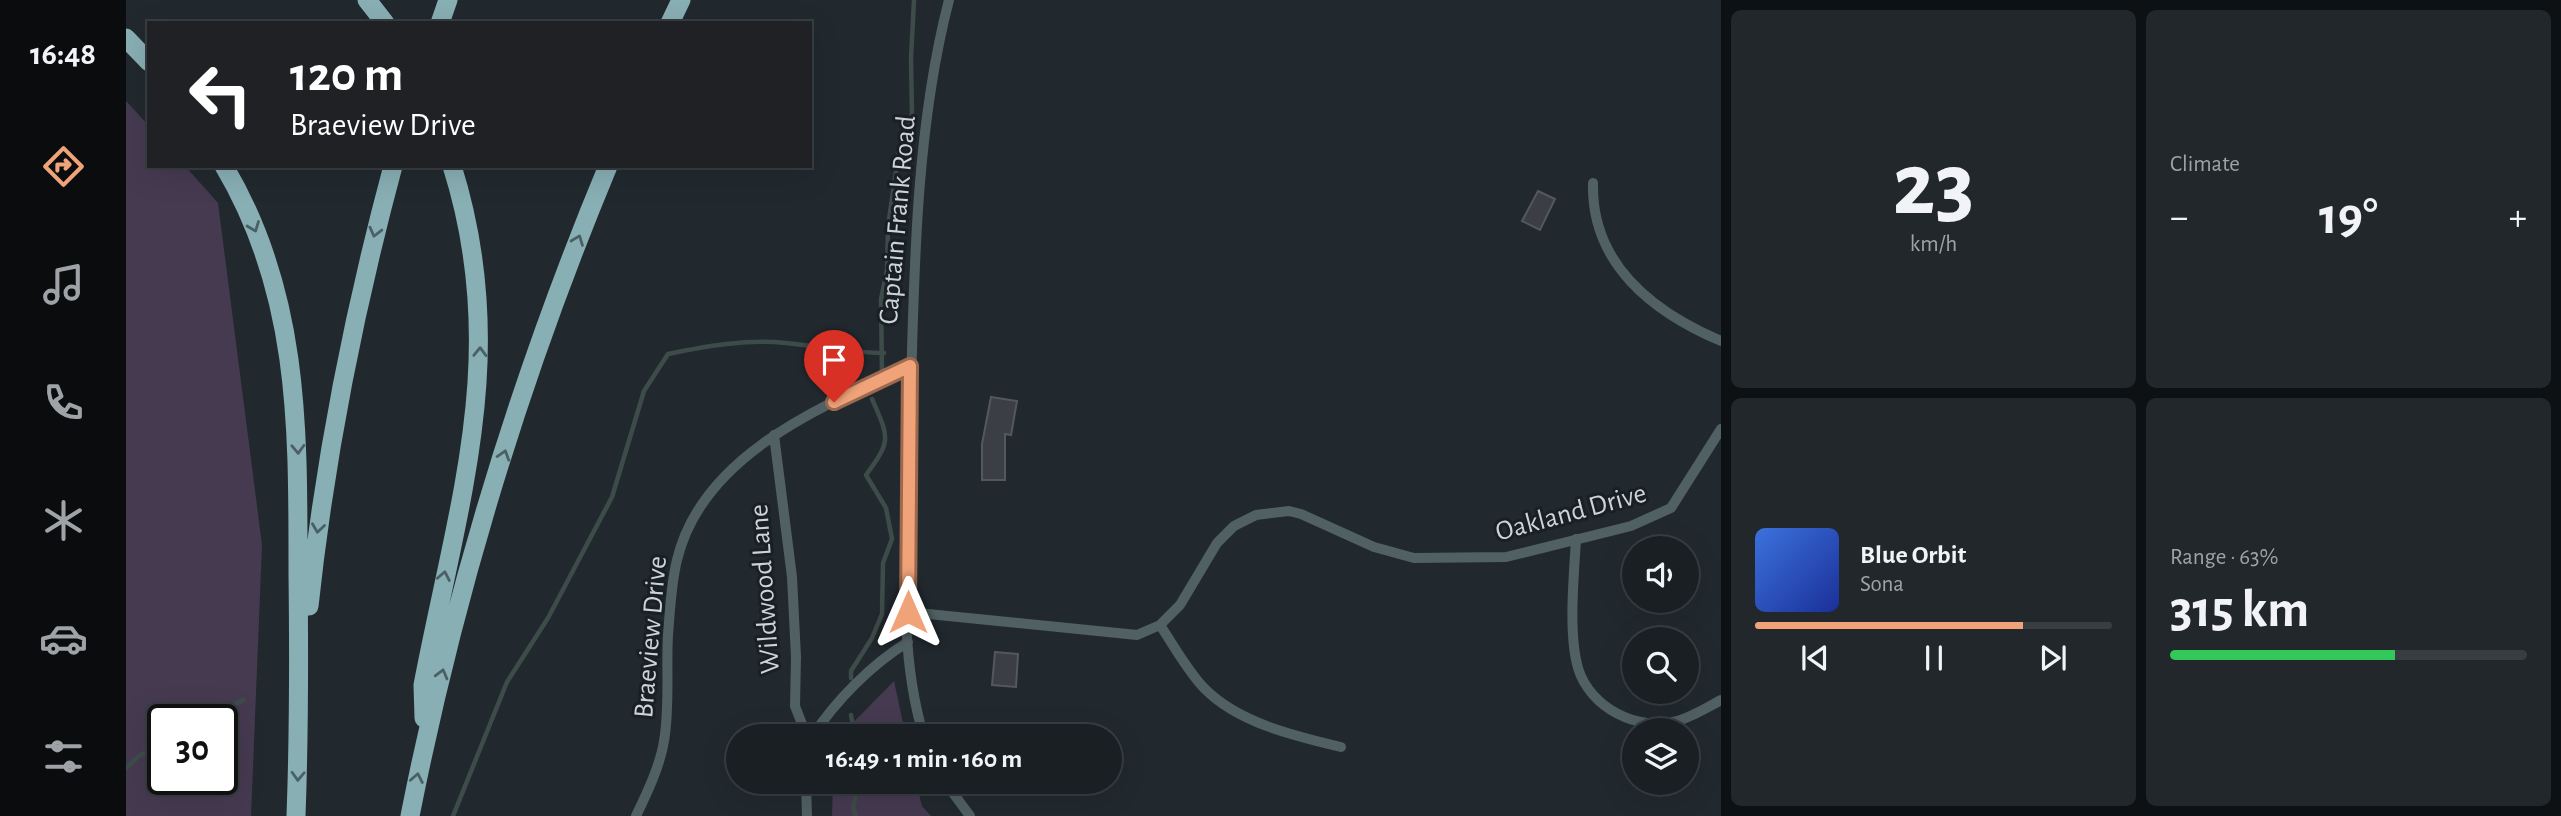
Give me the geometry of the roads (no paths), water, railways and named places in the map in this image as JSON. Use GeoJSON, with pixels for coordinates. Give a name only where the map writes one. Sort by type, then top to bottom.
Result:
{"type":"FeatureCollection","features":[{"type":"Feature","properties":{"kind":"highway"},"geometry":{"type":"LineString","coordinates":[[368,0],[384,21]]}},
{"type":"Feature","properties":{"kind":"highway"},"geometry":{"type":"LineString","coordinates":[[671,21],[681,0]]}},
{"type":"Feature","properties":{"kind":"highway"},"geometry":{"type":"LineString","coordinates":[[126,38],[147,60]]}},
{"type":"Feature","properties":{"kind":"highway"},"geometry":{"type":"LineString","coordinates":[[225,168],[254,225],[284,320],[293,368],[299,466],[299,736],[296,816]]}},
{"type":"Feature","properties":{"kind":"highway"},"geometry":{"type":"LineString","coordinates":[[299,736],[316,539],[330,445],[351,332],[392,168]]}},
{"type":"Feature","properties":{"kind":"highway"},"geometry":{"type":"LineString","coordinates":[[425,740],[423,685],[470,458],[480,375],[478,289],[463,202],[453,168]]}},
{"type":"Feature","properties":{"kind":"highway"},"geometry":{"type":"LineString","coordinates":[[410,816],[425,740],[470,565],[513,425],[560,288],[606,168]]}},
{"type":"Feature","properties":{"kind":"street","name":"Captain Frank Road"},"geometry":{"type":"LineString","coordinates":[[921,724],[914,696],[908,642],[910,366],[928,127],[949,0]]}},
{"type":"Feature","properties":{"kind":"street"},"geometry":{"type":"LineString","coordinates":[[1593,183],[1594,217],[1601,240],[1615,262],[1638,290],[1671,317],[1721,341]]}},
{"type":"Feature","properties":{"kind":"street","name":"Braeview Drive"},"geometry":{"type":"LineString","coordinates":[[636,816],[664,743],[668,637],[676,561],[683,541],[702,506],[743,458],[774,435],[834,402],[910,366]]}},
{"type":"Feature","properties":{"kind":"street","name":"Oakland Drive"},"geometry":{"type":"LineString","coordinates":[[1160,625],[1180,605],[1209,553],[1225,533],[1234,526],[1266,512],[1301,513],[1374,547],[1426,560],[1506,557],[1645,521],[1671,508],[1721,429]]}},
{"type":"Feature","properties":{"kind":"street","name":"Wildwood Lane"},"geometry":{"type":"LineString","coordinates":[[774,435],[792,577],[796,657],[795,706],[804,724]]}},
{"type":"Feature","properties":{"kind":"street"},"geometry":{"type":"LineString","coordinates":[[1576,539],[1576,655],[1581,676],[1592,695],[1623,716],[1656,724],[1680,720],[1721,700]]}},
{"type":"Feature","properties":{"kind":"street"},"geometry":{"type":"LineString","coordinates":[[908,612],[1123,635],[1137,635],[1160,625],[1196,678],[1221,703],[1266,724],[1341,747]]}},
{"type":"Feature","properties":{"kind":"street"},"geometry":{"type":"LineString","coordinates":[[820,724],[892,651],[908,642]]}},
{"type":"Feature","properties":{"kind":"street"},"geometry":{"type":"LineString","coordinates":[[806,794],[807,816]]}},
{"type":"Feature","properties":{"kind":"street"},"geometry":{"type":"LineString","coordinates":[[954,794],[970,816]]}},
{"type":"Feature","properties":{"kind":"waterway"},"geometry":{"type":"LineString","coordinates":[[882,374],[881,299],[887,270],[888,226],[899,151],[912,114],[914,0]]}},
{"type":"Feature","properties":{"kind":"waterway"},"geometry":{"type":"LineString","coordinates":[[453,816],[507,682],[548,618],[612,497],[644,391],[668,354],[756,342],[884,353]]}},
{"type":"Feature","properties":{"kind":"waterway"},"geometry":{"type":"LineString","coordinates":[[851,678],[851,671],[872,638],[882,614],[883,563],[892,539],[886,508],[866,475],[880,454],[885,438],[882,422],[872,399]]}},
{"type":"Feature","properties":{"kind":"waterway"},"geometry":{"type":"LineString","coordinates":[[235,704],[243,700]]}},
{"type":"Feature","properties":{"kind":"waterway"},"geometry":{"type":"LineString","coordinates":[[851,715],[853,724]]}},
{"type":"Feature","properties":{"kind":"waterway"},"geometry":{"type":"LineString","coordinates":[[126,768],[147,752]]}},
{"type":"Feature","properties":{"kind":"waterway"},"geometry":{"type":"LineString","coordinates":[[856,794],[853,808],[856,816]]}}]}
